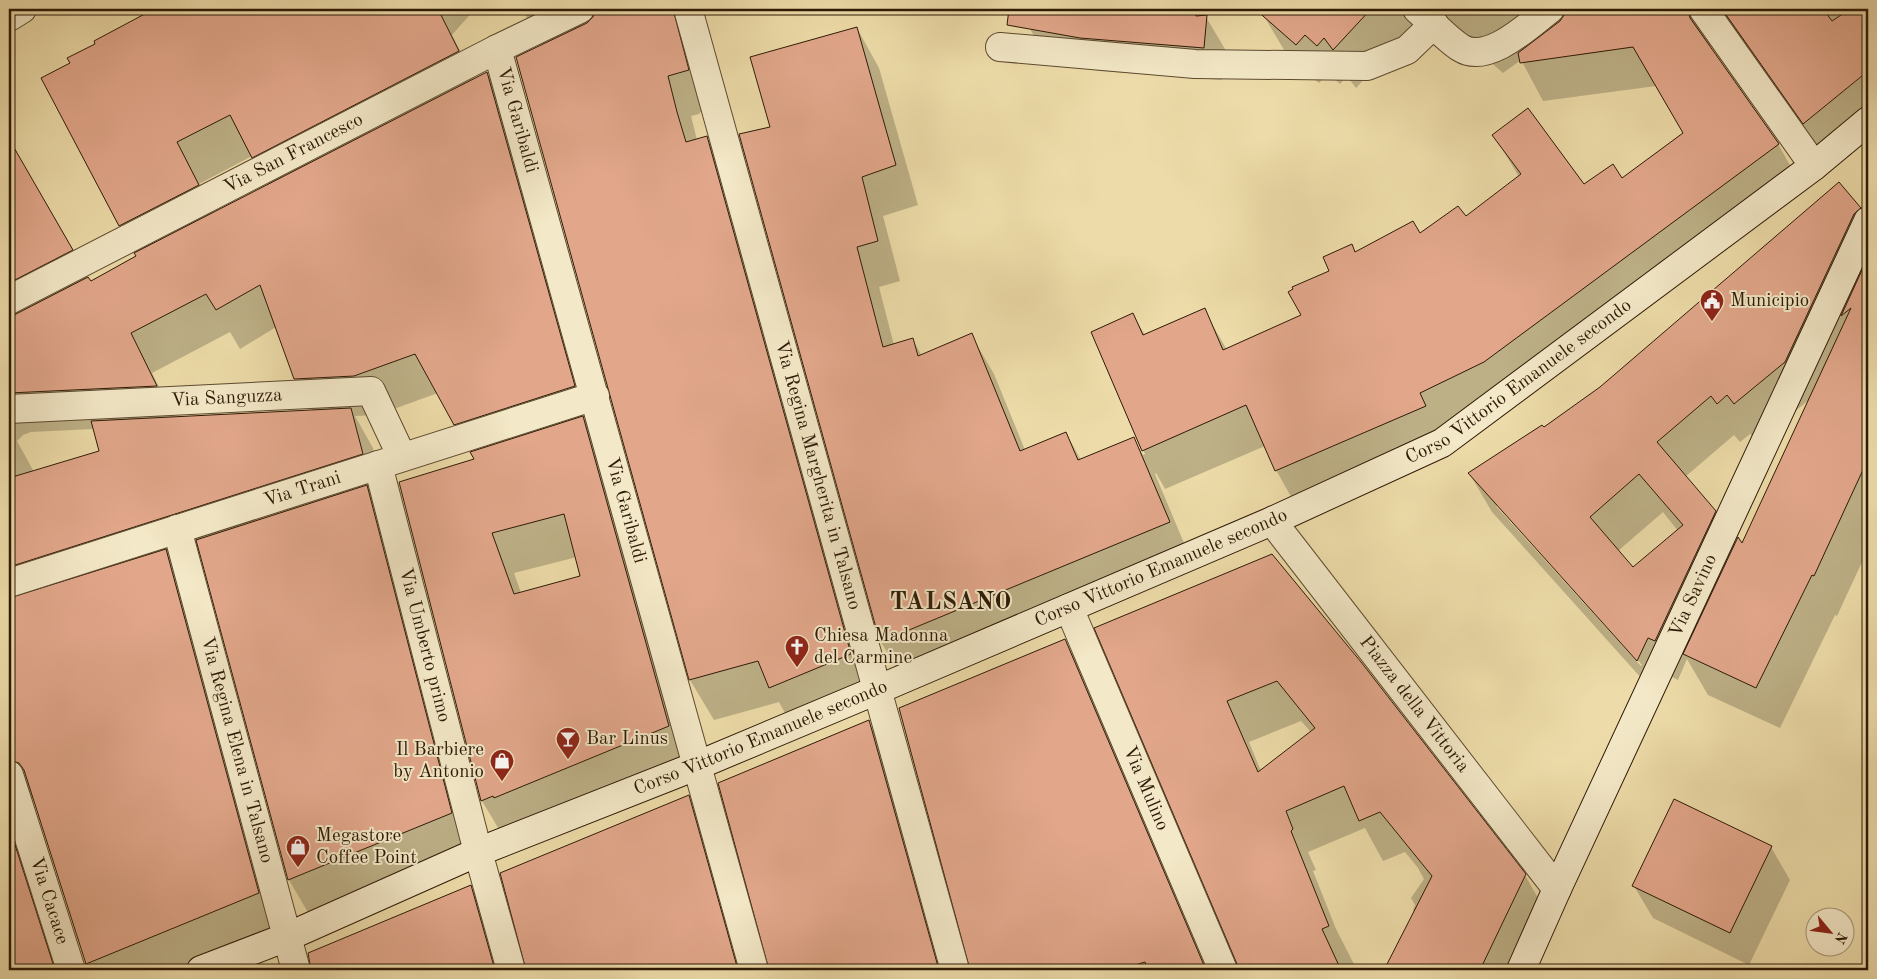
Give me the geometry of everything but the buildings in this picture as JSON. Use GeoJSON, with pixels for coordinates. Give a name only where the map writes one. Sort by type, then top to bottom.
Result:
{"type":"FeatureCollection","features":[{"type":"Feature","properties":{"kind":"street"},"geometry":{"type":"LineString","coordinates":[[9,17],[22,9]]}},
{"type":"Feature","properties":{"kind":"street","name":"Via San Francesco"},"geometry":{"type":"LineString","coordinates":[[9,300],[497,49],[580,9]]}},
{"type":"Feature","properties":{"kind":"street","name":"Via Regina Margherita in Talsano"},"geometry":{"type":"LineString","coordinates":[[688,9],[955,970]]}},
{"type":"Feature","properties":{"kind":"street"},"geometry":{"type":"LineString","coordinates":[[1000,47],[1195,64],[1367,66],[1407,50],[1426,16],[1463,49],[1478,52],[1498,47],[1550,9]]}},
{"type":"Feature","properties":{"kind":"street"},"geometry":{"type":"LineString","coordinates":[[1703,9],[1814,166]]}},
{"type":"Feature","properties":{"kind":"street","name":"Via Garibaldi"},"geometry":{"type":"LineString","coordinates":[[497,49],[754,970]]}},
{"type":"Feature","properties":{"kind":"street","name":"Corso Vittorio Emanuele secondo"},"geometry":{"type":"LineString","coordinates":[[200,970],[287,938],[478,852],[696,766],[877,690],[1272,521],[1442,443],[1814,166],[1868,121]]}},
{"type":"Feature","properties":{"kind":"street","name":"Via Savino"},"geometry":{"type":"LineString","coordinates":[[1520,970],[1868,221]]}},
{"type":"Feature","properties":{"kind":"street","name":"Via Sanguzza"},"geometry":{"type":"LineString","coordinates":[[9,409],[371,390],[390,461]]}},
{"type":"Feature","properties":{"kind":"street","name":"Via Trani"},"geometry":{"type":"LineString","coordinates":[[9,583],[595,396]]}},
{"type":"Feature","properties":{"kind":"street","name":"Via Umberto primo"},"geometry":{"type":"LineString","coordinates":[[390,461],[478,852],[511,970]]}},
{"type":"Feature","properties":{"kind":"street","name":"Piazza della Vittoria"},"geometry":{"type":"LineString","coordinates":[[1272,521],[1557,889]]}},
{"type":"Feature","properties":{"kind":"street","name":"Via Regina Elena in Talsano"},"geometry":{"type":"LineString","coordinates":[[178,529],[296,970]]}},
{"type":"Feature","properties":{"kind":"street","name":"Via Mulino"},"geometry":{"type":"LineString","coordinates":[[1069,608],[1223,970]]}},
{"type":"Feature","properties":{"kind":"street","name":"Via Cacace"},"geometry":{"type":"LineString","coordinates":[[9,775],[71,970]]}},
{"type":"Feature","properties":{"kind":"place","name":"Municipio"},"geometry":{"type":"Point","coordinates":[1712,322]}},
{"type":"Feature","properties":{"kind":"place","name":"Chiesa Madonna del Carmine"},"geometry":{"type":"Point","coordinates":[797,668]}},
{"type":"Feature","properties":{"kind":"place","name":"Bar Linus"},"geometry":{"type":"Point","coordinates":[568,760]}},
{"type":"Feature","properties":{"kind":"place","name":"Il Barbiere by Antonio"},"geometry":{"type":"Point","coordinates":[502,782]}},
{"type":"Feature","properties":{"kind":"place","name":"Megastore Coffee Point"},"geometry":{"type":"Point","coordinates":[298,868]}},
{"type":"Feature","properties":{"kind":"district","name":"TALSANO"},"geometry":{"type":"Point","coordinates":[951,603]}}]}
